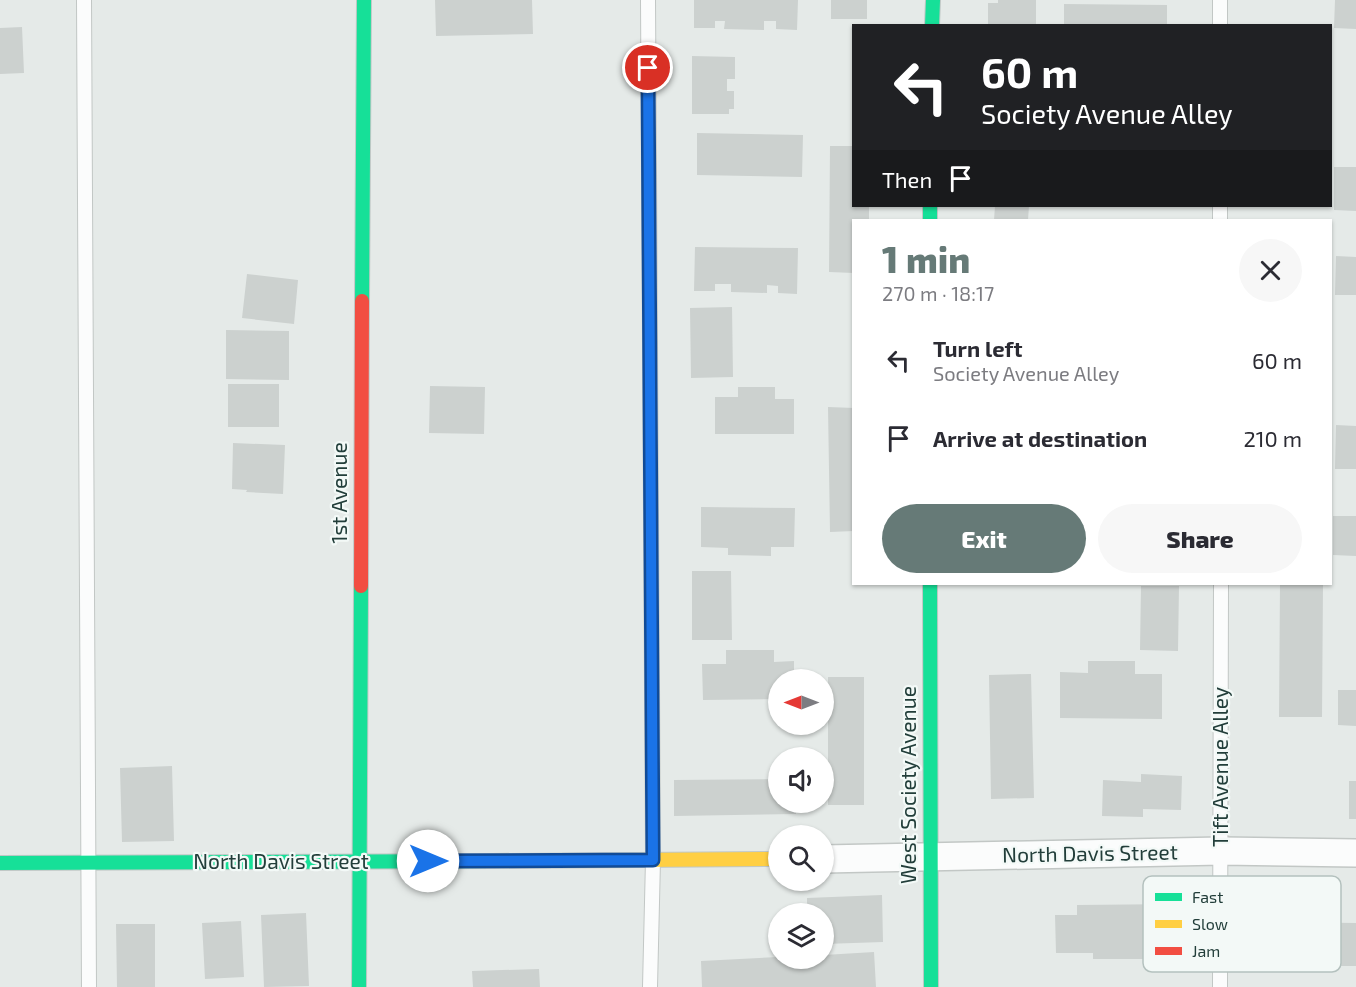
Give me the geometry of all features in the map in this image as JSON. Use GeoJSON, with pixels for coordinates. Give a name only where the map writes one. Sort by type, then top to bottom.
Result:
{"type":"FeatureCollection","features":[{"type":"Feature","properties":{"kind":"street","name":"1st Avenue"},"geometry":{"type":"LineString","coordinates":[[359,987],[364,0]]}},
{"type":"Feature","properties":{"kind":"street"},"geometry":{"type":"LineString","coordinates":[[932,24],[933,0]]}},
{"type":"Feature","properties":{"kind":"street","name":"West Society Avenue"},"geometry":{"type":"LineString","coordinates":[[930,585],[931,987]]}},
{"type":"Feature","properties":{"kind":"street","name":"North Davis Street"},"geometry":{"type":"LineString","coordinates":[[834,859],[1221,851],[1356,853]]}},
{"type":"Feature","properties":{"kind":"street","name":"North Davis Street"},"geometry":{"type":"LineString","coordinates":[[0,863],[768,859]]}},
{"type":"Feature","properties":{"kind":"lane"},"geometry":{"type":"LineString","coordinates":[[84,0],[89,987]]}},
{"type":"Feature","properties":{"kind":"lane"},"geometry":{"type":"LineString","coordinates":[[648,0],[653,860],[650,987]]}},
{"type":"Feature","properties":{"kind":"lane"},"geometry":{"type":"LineString","coordinates":[[1220,0],[1220,24]]}},
{"type":"Feature","properties":{"kind":"lane","name":"Tift Avenue Alley"},"geometry":{"type":"LineString","coordinates":[[1221,585],[1221,876]]}},
{"type":"Feature","properties":{"kind":"lane","name":"Tift Avenue Alley"},"geometry":{"type":"LineString","coordinates":[[1220,972],[1220,987]]}},
{"type":"Feature","properties":{"kind":"building"},"geometry":{"type":"Polygon","coordinates":[[[435,0],[532,0],[533,34],[436,36],[435,0]]]}},
{"type":"Feature","properties":{"kind":"building"},"geometry":{"type":"Polygon","coordinates":[[[694,0],[798,0],[797,30],[776,29],[776,21],[764,21],[764,30],[724,29],[725,21],[715,21],[715,28],[694,28],[694,0]]]}},
{"type":"Feature","properties":{"kind":"building"},"geometry":{"type":"Polygon","coordinates":[[[831,0],[867,0],[867,19],[831,19],[831,0]]]}},
{"type":"Feature","properties":{"kind":"building"},"geometry":{"type":"Polygon","coordinates":[[[998,0],[1036,0],[1036,24],[988,24],[988,3],[998,3],[998,0]]]}},
{"type":"Feature","properties":{"kind":"building"},"geometry":{"type":"Polygon","coordinates":[[[1335,0],[1356,0],[1356,29],[1334,28],[1335,0]]]}},
{"type":"Feature","properties":{"kind":"building"},"geometry":{"type":"Polygon","coordinates":[[[1064,4],[1167,5],[1167,24],[1064,24],[1064,4]]]}},
{"type":"Feature","properties":{"kind":"building"},"geometry":{"type":"Polygon","coordinates":[[[22,27],[24,73],[0,74],[0,28],[22,27]]]}},
{"type":"Feature","properties":{"kind":"building"},"geometry":{"type":"Polygon","coordinates":[[[692,56],[735,57],[735,79],[727,79],[727,91],[734,91],[734,109],[729,109],[729,114],[692,114],[692,56]]]}},
{"type":"Feature","properties":{"kind":"building"},"geometry":{"type":"Polygon","coordinates":[[[697,133],[803,135],[802,177],[697,175],[697,133]]]}},
{"type":"Feature","properties":{"kind":"building"},"geometry":{"type":"Polygon","coordinates":[[[830,146],[852,146],[852,207],[869,207],[869,219],[852,219],[852,273],[829,272],[830,146]]]}},
{"type":"Feature","properties":{"kind":"building"},"geometry":{"type":"Polygon","coordinates":[[[1334,167],[1356,167],[1356,211],[1334,210],[1334,167]]]}},
{"type":"Feature","properties":{"kind":"building"},"geometry":{"type":"Polygon","coordinates":[[[995,207],[1029,207],[1028,219],[994,219],[995,207]]]}},
{"type":"Feature","properties":{"kind":"building"},"geometry":{"type":"Polygon","coordinates":[[[695,247],[798,248],[797,294],[778,293],[778,286],[767,285],[767,293],[731,292],[731,284],[715,284],[715,291],[694,291],[695,247]]]}},
{"type":"Feature","properties":{"kind":"building"},"geometry":{"type":"Polygon","coordinates":[[[1336,256],[1356,257],[1356,295],[1335,295],[1336,256]]]}},
{"type":"Feature","properties":{"kind":"building"},"geometry":{"type":"Polygon","coordinates":[[[247,274],[298,280],[294,324],[242,318],[247,274]]]}},
{"type":"Feature","properties":{"kind":"building"},"geometry":{"type":"Polygon","coordinates":[[[732,307],[733,377],[691,378],[690,308],[732,307]]]}},
{"type":"Feature","properties":{"kind":"building"},"geometry":{"type":"Polygon","coordinates":[[[226,330],[289,331],[289,380],[226,379],[226,330]]]}},
{"type":"Feature","properties":{"kind":"building"},"geometry":{"type":"Polygon","coordinates":[[[228,384],[279,384],[279,427],[228,427],[228,384]]]}},
{"type":"Feature","properties":{"kind":"building"},"geometry":{"type":"Polygon","coordinates":[[[430,386],[485,387],[484,434],[429,433],[430,386]]]}},
{"type":"Feature","properties":{"kind":"building"},"geometry":{"type":"Polygon","coordinates":[[[738,387],[775,387],[775,399],[794,399],[794,434],[715,434],[715,397],[738,397],[738,387]]]}},
{"type":"Feature","properties":{"kind":"building"},"geometry":{"type":"Polygon","coordinates":[[[828,407],[852,408],[852,531],[830,532],[828,407]]]}},
{"type":"Feature","properties":{"kind":"building"},"geometry":{"type":"Polygon","coordinates":[[[1336,425],[1356,426],[1356,469],[1335,469],[1336,425]]]}},
{"type":"Feature","properties":{"kind":"building"},"geometry":{"type":"Polygon","coordinates":[[[233,443],[285,445],[283,494],[232,489],[233,443]]]}},
{"type":"Feature","properties":{"kind":"building"},"geometry":{"type":"Polygon","coordinates":[[[701,507],[795,508],[794,547],[771,547],[771,556],[728,555],[728,548],[701,547],[701,507]]]}},
{"type":"Feature","properties":{"kind":"building"},"geometry":{"type":"Polygon","coordinates":[[[1333,516],[1356,516],[1356,556],[1333,555],[1333,516]]]}},
{"type":"Feature","properties":{"kind":"building"},"geometry":{"type":"Polygon","coordinates":[[[692,571],[731,571],[732,640],[692,640],[692,571]]]}},
{"type":"Feature","properties":{"kind":"building"},"geometry":{"type":"Polygon","coordinates":[[[1280,585],[1323,585],[1322,717],[1279,717],[1280,585]]]}},
{"type":"Feature","properties":{"kind":"building"},"geometry":{"type":"Polygon","coordinates":[[[1141,586],[1179,586],[1178,651],[1140,650],[1141,586]]]}},
{"type":"Feature","properties":{"kind":"building"},"geometry":{"type":"Polygon","coordinates":[[[726,650],[774,650],[774,662],[794,661],[794,669],[768,669],[768,699],[703,700],[702,664],[726,664],[726,650]]]}},
{"type":"Feature","properties":{"kind":"building"},"geometry":{"type":"Polygon","coordinates":[[[1088,661],[1135,661],[1135,674],[1162,674],[1162,719],[1060,718],[1060,672],[1088,673],[1088,661]]]}},
{"type":"Feature","properties":{"kind":"building"},"geometry":{"type":"Polygon","coordinates":[[[1031,674],[1034,798],[991,799],[989,675],[1031,674]]]}},
{"type":"Feature","properties":{"kind":"building"},"geometry":{"type":"Polygon","coordinates":[[[834,677],[864,677],[864,805],[834,805],[834,747],[828,747],[828,735],[834,735],[834,677]]]}},
{"type":"Feature","properties":{"kind":"building"},"geometry":{"type":"Polygon","coordinates":[[[1338,690],[1356,690],[1356,726],[1338,725],[1338,690]]]}},
{"type":"Feature","properties":{"kind":"building"},"geometry":{"type":"Polygon","coordinates":[[[172,766],[174,841],[122,842],[120,768],[172,766]]]}},
{"type":"Feature","properties":{"kind":"building"},"geometry":{"type":"Polygon","coordinates":[[[1141,774],[1182,776],[1181,810],[1143,809],[1143,817],[1102,816],[1103,780],[1141,782],[1141,774]]]}},
{"type":"Feature","properties":{"kind":"building"},"geometry":{"type":"Polygon","coordinates":[[[768,779],[768,813],[796,814],[674,816],[674,780],[768,779]]]}},
{"type":"Feature","properties":{"kind":"building"},"geometry":{"type":"Polygon","coordinates":[[[1349,781],[1356,781],[1356,819],[1349,819],[1349,781]]]}},
{"type":"Feature","properties":{"kind":"building"},"geometry":{"type":"Polygon","coordinates":[[[882,895],[883,942],[834,944],[834,903],[807,903],[807,898],[882,895]]]}},
{"type":"Feature","properties":{"kind":"building"},"geometry":{"type":"Polygon","coordinates":[[[1143,904],[1143,959],[1093,959],[1093,953],[1056,953],[1055,915],[1077,915],[1077,905],[1143,904]]]}},
{"type":"Feature","properties":{"kind":"building"},"geometry":{"type":"Polygon","coordinates":[[[306,913],[309,986],[264,987],[261,915],[306,913]]]}},
{"type":"Feature","properties":{"kind":"building"},"geometry":{"type":"Polygon","coordinates":[[[241,921],[244,977],[205,979],[202,923],[241,921]]]}},
{"type":"Feature","properties":{"kind":"building"},"geometry":{"type":"Polygon","coordinates":[[[1341,923],[1356,923],[1356,966],[1341,966],[1341,923]]]}},
{"type":"Feature","properties":{"kind":"building"},"geometry":{"type":"Polygon","coordinates":[[[116,924],[155,924],[155,987],[117,987],[116,924]]]}},
{"type":"Feature","properties":{"kind":"building"},"geometry":{"type":"Polygon","coordinates":[[[874,952],[876,987],[702,987],[701,961],[768,958],[768,969],[834,969],[834,954],[874,952]]]}},
{"type":"Feature","properties":{"kind":"building"},"geometry":{"type":"Polygon","coordinates":[[[539,969],[540,987],[473,987],[472,971],[539,969]]]}},
{"type":"Feature","properties":{"kind":"traffic: fast"},"geometry":{"type":"LineString","coordinates":[[362,301],[364,0]]}},
{"type":"Feature","properties":{"kind":"traffic: fast"},"geometry":{"type":"LineString","coordinates":[[932,24],[933,0]]}},
{"type":"Feature","properties":{"kind":"traffic: fast"},"geometry":{"type":"LineString","coordinates":[[930,207],[930,219]]}},
{"type":"Feature","properties":{"kind":"traffic: fast"},"geometry":{"type":"LineString","coordinates":[[930,585],[931,987]]}},
{"type":"Feature","properties":{"kind":"traffic: fast"},"geometry":{"type":"LineString","coordinates":[[359,987],[361,586]]}},
{"type":"Feature","properties":{"kind":"traffic: fast"},"geometry":{"type":"LineString","coordinates":[[0,863],[492,861]]}},
{"type":"Feature","properties":{"kind":"traffic: slow"},"geometry":{"type":"LineString","coordinates":[[492,861],[768,859]]}},
{"type":"Feature","properties":{"kind":"traffic: jam"},"geometry":{"type":"LineString","coordinates":[[361,586],[362,301]]}},
{"type":"Feature","properties":{"kind":"route"},"geometry":{"type":"LineString","coordinates":[[428,861],[653,860],[648,68]]}}]}
